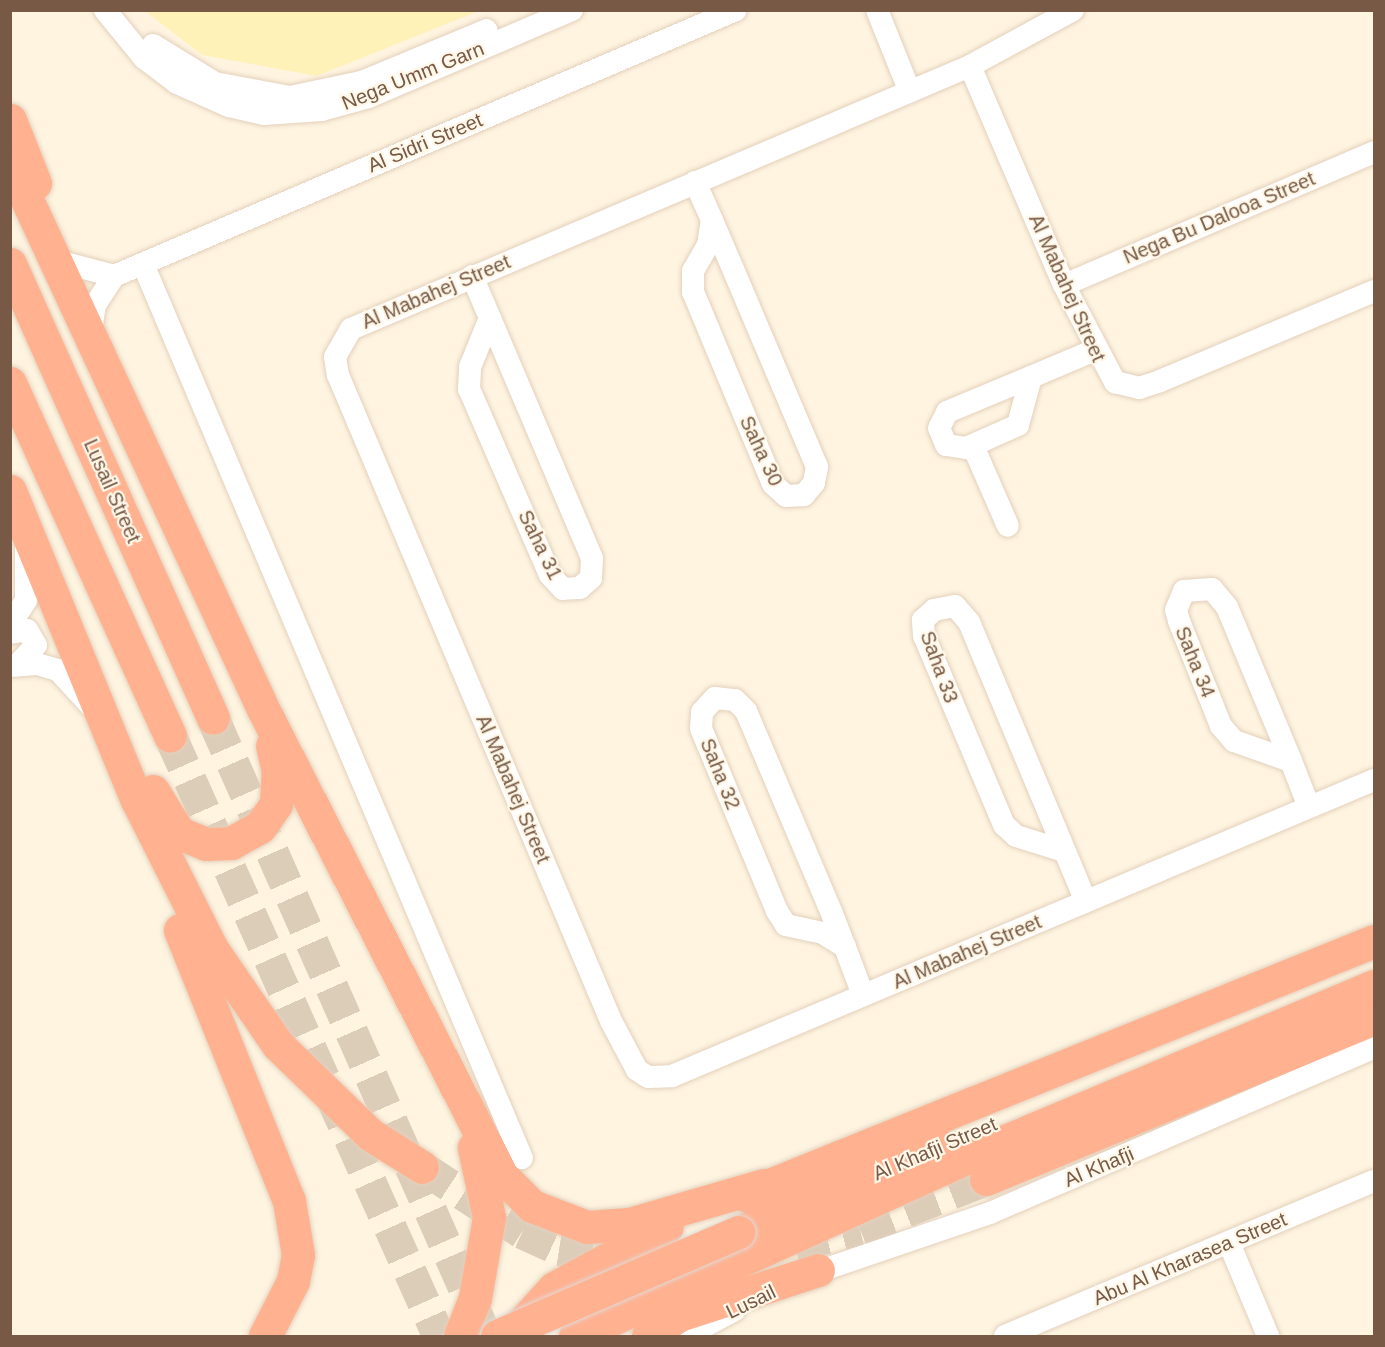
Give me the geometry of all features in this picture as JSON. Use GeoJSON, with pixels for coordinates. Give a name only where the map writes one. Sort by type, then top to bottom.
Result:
{"type":"FeatureCollection","features":[{"type":"Feature","properties":{"kind":"highway"},"geometry":{"type":"LineString","coordinates":[[10,120],[36,185],[34,211]]}},
{"type":"Feature","properties":{"kind":"highway"},"geometry":{"type":"LineString","coordinates":[[10,163],[91,332],[264,711],[455,1089],[502,1176],[523,1198],[587,1227],[629,1224],[764,1185]]}},
{"type":"Feature","properties":{"kind":"highway","name":"Lusail Street"},"geometry":{"type":"LineString","coordinates":[[10,264],[213,718]]}},
{"type":"Feature","properties":{"kind":"highway"},"geometry":{"type":"LineString","coordinates":[[10,383],[170,735]]}},
{"type":"Feature","properties":{"kind":"highway"},"geometry":{"type":"LineString","coordinates":[[15,501],[165,862],[212,949],[278,1045],[371,1135],[422,1167]]}},
{"type":"Feature","properties":{"kind":"highway"},"geometry":{"type":"LineString","coordinates":[[66,628],[102,683],[168,821],[189,839],[231,843],[254,831],[270,814],[278,771],[264,711]]}},
{"type":"Feature","properties":{"kind":"highway"},"geometry":{"type":"LineString","coordinates":[[165,862],[173,912],[289,1201],[296,1264],[283,1310],[265,1336]]}},
{"type":"Feature","properties":{"kind":"highway"},"geometry":{"type":"LineString","coordinates":[[512,1336],[535,1305],[587,1266],[764,1185],[1374,941]]}},
{"type":"Feature","properties":{"kind":"highway","name":"Al Khafji Street"},"geometry":{"type":"LineString","coordinates":[[575,1336],[744,1247],[1374,963]]}},
{"type":"Feature","properties":{"kind":"highway","name":"Al Khafji Street"},"geometry":{"type":"LineString","coordinates":[[497,1336],[744,1247],[979,1152],[1374,986]]}},
{"type":"Feature","properties":{"kind":"highway"},"geometry":{"type":"LineString","coordinates":[[986,1179],[1374,1018]]}},
{"type":"Feature","properties":{"kind":"highway"},"geometry":{"type":"LineString","coordinates":[[455,1089],[489,1217],[476,1298],[460,1336]]}},
{"type":"Feature","properties":{"kind":"highway"},"geometry":{"type":"LineString","coordinates":[[648,1336],[679,1315],[818,1270]]}},
{"type":"Feature","properties":{"kind":"street","name":"Nega Umm Garn"},"geometry":{"type":"LineString","coordinates":[[105,10],[144,58],[177,83],[229,106],[264,114],[322,110],[369,97],[572,10]]}},
{"type":"Feature","properties":{"kind":"street","name":"Nega Umm Garn"},"geometry":{"type":"LineString","coordinates":[[123,10],[159,51],[204,79],[247,93],[290,97],[362,82],[533,10]]}},
{"type":"Feature","properties":{"kind":"street","name":"Al Sidri Street"},"geometry":{"type":"LineString","coordinates":[[114,276],[736,10]]}},
{"type":"Feature","properties":{"kind":"street"},"geometry":{"type":"LineString","coordinates":[[877,10],[910,92]]}},
{"type":"Feature","properties":{"kind":"street","name":"Al Mabahej Street"},"geometry":{"type":"LineString","coordinates":[[1072,10],[970,66],[351,329],[338,344],[336,365],[627,1055],[643,1075],[664,1078],[1374,780]]}},
{"type":"Feature","properties":{"kind":"street","name":"Al Mabahej Street"},"geometry":{"type":"LineString","coordinates":[[970,66],[1064,285],[1095,350],[1115,382],[1139,388],[1374,291]]}},
{"type":"Feature","properties":{"kind":"street","name":"Nega Bu Dalooa Street"},"geometry":{"type":"LineString","coordinates":[[1064,285],[1374,152]]}},
{"type":"Feature","properties":{"kind":"street","name":"Saha 30"},"geometry":{"type":"LineString","coordinates":[[695,182],[712,220],[733,269],[817,467],[814,483],[804,495],[786,496],[773,484],[693,292],[693,271],[701,258],[712,220]]}},
{"type":"Feature","properties":{"kind":"street"},"geometry":{"type":"LineString","coordinates":[[701,258],[733,269]]}},
{"type":"Feature","properties":{"kind":"street"},"geometry":{"type":"LineString","coordinates":[[57,261],[114,276],[95,305],[91,332]]}},
{"type":"Feature","properties":{"kind":"street"},"geometry":{"type":"LineString","coordinates":[[144,264],[522,1158]]}},
{"type":"Feature","properties":{"kind":"street","name":"Saha 31"},"geometry":{"type":"LineString","coordinates":[[472,276],[508,359],[592,558],[591,578],[580,588],[563,589],[550,575],[478,411],[467,375],[490,318]]}},
{"type":"Feature","properties":{"kind":"street"},"geometry":{"type":"LineString","coordinates":[[1031,377],[1021,422],[973,446],[958,450],[946,445],[939,428],[944,415],[1031,377],[1095,350]]}},
{"type":"Feature","properties":{"kind":"street"},"geometry":{"type":"LineString","coordinates":[[478,352],[508,359]]}},
{"type":"Feature","properties":{"kind":"street"},"geometry":{"type":"LineString","coordinates":[[973,446],[1008,526]]}},
{"type":"Feature","properties":{"kind":"street"},"geometry":{"type":"LineString","coordinates":[[10,625],[23,609],[28,586],[15,501]]}},
{"type":"Feature","properties":{"kind":"street","name":"Saha 34"},"geometry":{"type":"LineString","coordinates":[[1291,762],[1234,741],[1221,726],[1179,621],[1176,610],[1184,591],[1202,586],[1219,593],[1291,762],[1309,807]]}},
{"type":"Feature","properties":{"kind":"street","name":"Saha 33"},"geometry":{"type":"LineString","coordinates":[[1064,851],[1016,836],[999,815],[924,636],[923,620],[934,610],[955,606],[969,622],[1086,902]]}},
{"type":"Feature","properties":{"kind":"street"},"geometry":{"type":"LineString","coordinates":[[10,633],[27,630],[36,645],[14,665]]}},
{"type":"Feature","properties":{"kind":"street"},"geometry":{"type":"LineString","coordinates":[[14,665],[58,670],[106,723]]}},
{"type":"Feature","properties":{"kind":"street","name":"Saha 32"},"geometry":{"type":"LineString","coordinates":[[845,947],[815,931],[786,926],[777,911],[701,728],[702,712],[715,698],[735,700],[746,711],[831,911],[864,995]]}},
{"type":"Feature","properties":{"kind":"street"},"geometry":{"type":"LineString","coordinates":[[1255,747],[1274,723]]}},
{"type":"Feature","properties":{"kind":"street"},"geometry":{"type":"LineString","coordinates":[[1037,841],[1049,815]]}},
{"type":"Feature","properties":{"kind":"street"},"geometry":{"type":"LineString","coordinates":[[815,931],[831,911]]}},
{"type":"Feature","properties":{"kind":"street","name":"Al Khafji"},"geometry":{"type":"LineString","coordinates":[[818,1270],[990,1213],[1374,1048]]}},
{"type":"Feature","properties":{"kind":"street","name":"Abu Al Kharasea Street"},"geometry":{"type":"LineString","coordinates":[[1006,1336],[1374,1181]]}},
{"type":"Feature","properties":{"kind":"street"},"geometry":{"type":"LineString","coordinates":[[1229,1243],[1268,1336]]}},
{"type":"Feature","properties":{"kind":"street","name":"Lusail"},"geometry":{"type":"LineString","coordinates":[[686,1336],[818,1270]]}},
{"type":"Feature","properties":{"kind":"sand"},"geometry":{"type":"Polygon","coordinates":[[[145,11],[479,11],[317,76],[202,55],[145,11]]]}},
{"type":"Feature","properties":{"kind":"tunnel"},"geometry":{"type":"LineString","coordinates":[[213,718],[486,1336]]}},
{"type":"Feature","properties":{"kind":"tunnel"},"geometry":{"type":"LineString","coordinates":[[170,735],[439,1336]]}},
{"type":"Feature","properties":{"kind":"tunnel"},"geometry":{"type":"LineString","coordinates":[[422,1167],[522,1232],[559,1249],[628,1260]]}},
{"type":"Feature","properties":{"kind":"tunnel"},"geometry":{"type":"LineString","coordinates":[[795,1245],[860,1229],[986,1179]]}}]}
